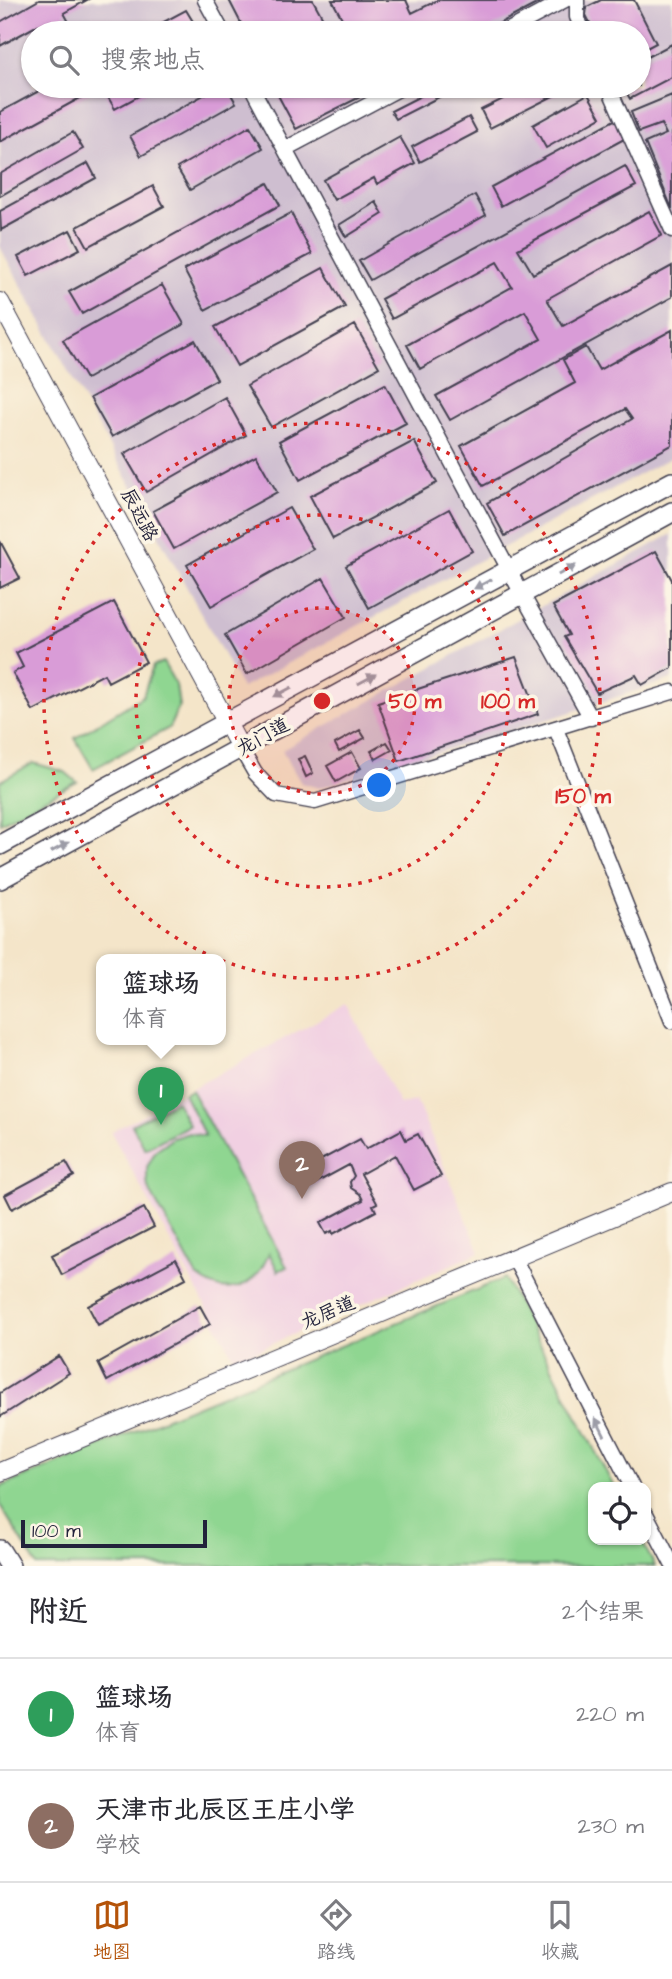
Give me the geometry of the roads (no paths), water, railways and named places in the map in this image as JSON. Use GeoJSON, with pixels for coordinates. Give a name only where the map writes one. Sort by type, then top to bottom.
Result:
{"type":"FeatureCollection","features":[{"type":"Feature","properties":{"kind":"main road","name":"龙门道"},"geometry":{"type":"LineString","coordinates":[[0,845],[672,482]]}},
{"type":"Feature","properties":{"kind":"main road","name":"龙门道"},"geometry":{"type":"LineString","coordinates":[[0,879],[672,512]]}},
{"type":"Feature","properties":{"kind":"main road"},"geometry":{"type":"LineString","coordinates":[[0,1550],[10,1566]]}},
{"type":"Feature","properties":{"kind":"street"},"geometry":{"type":"LineString","coordinates":[[205,0],[216,21]]}},
{"type":"Feature","properties":{"kind":"street"},"geometry":{"type":"LineString","coordinates":[[526,21],[565,0]]}},
{"type":"Feature","properties":{"kind":"street"},"geometry":{"type":"LineString","coordinates":[[577,0],[579,21]]}},
{"type":"Feature","properties":{"kind":"street"},"geometry":{"type":"LineString","coordinates":[[257,98],[591,718]]}},
{"type":"Feature","properties":{"kind":"street"},"geometry":{"type":"LineString","coordinates":[[285,149],[381,98]]}},
{"type":"Feature","properties":{"kind":"street"},"geometry":{"type":"LineString","coordinates":[[613,98],[672,230]]}},
{"type":"Feature","properties":{"kind":"street","name":"辰远路"},"geometry":{"type":"LineString","coordinates":[[0,302],[241,749]]}},
{"type":"Feature","properties":{"kind":"street"},"geometry":{"type":"LineString","coordinates":[[241,749],[255,774],[276,795],[315,802],[672,692]]}},
{"type":"Feature","properties":{"kind":"street"},"geometry":{"type":"LineString","coordinates":[[556,729],[672,1021]]}},
{"type":"Feature","properties":{"kind":"street","name":"龙居道"},"geometry":{"type":"LineString","coordinates":[[0,1472],[672,1192]]}},
{"type":"Feature","properties":{"kind":"street"},"geometry":{"type":"LineString","coordinates":[[514,1258],[629,1482]]}},
{"type":"Feature","properties":{"kind":"street"},"geometry":{"type":"LineString","coordinates":[[651,1524],[672,1564]]}},
{"type":"Feature","properties":{"kind":"place","name":"篮球场"},"geometry":{"type":"Point","coordinates":[161,1125]}},
{"type":"Feature","properties":{"kind":"place","name":"天津市北辰区王庄小学"},"geometry":{"type":"Point","coordinates":[302,1199]}}]}
